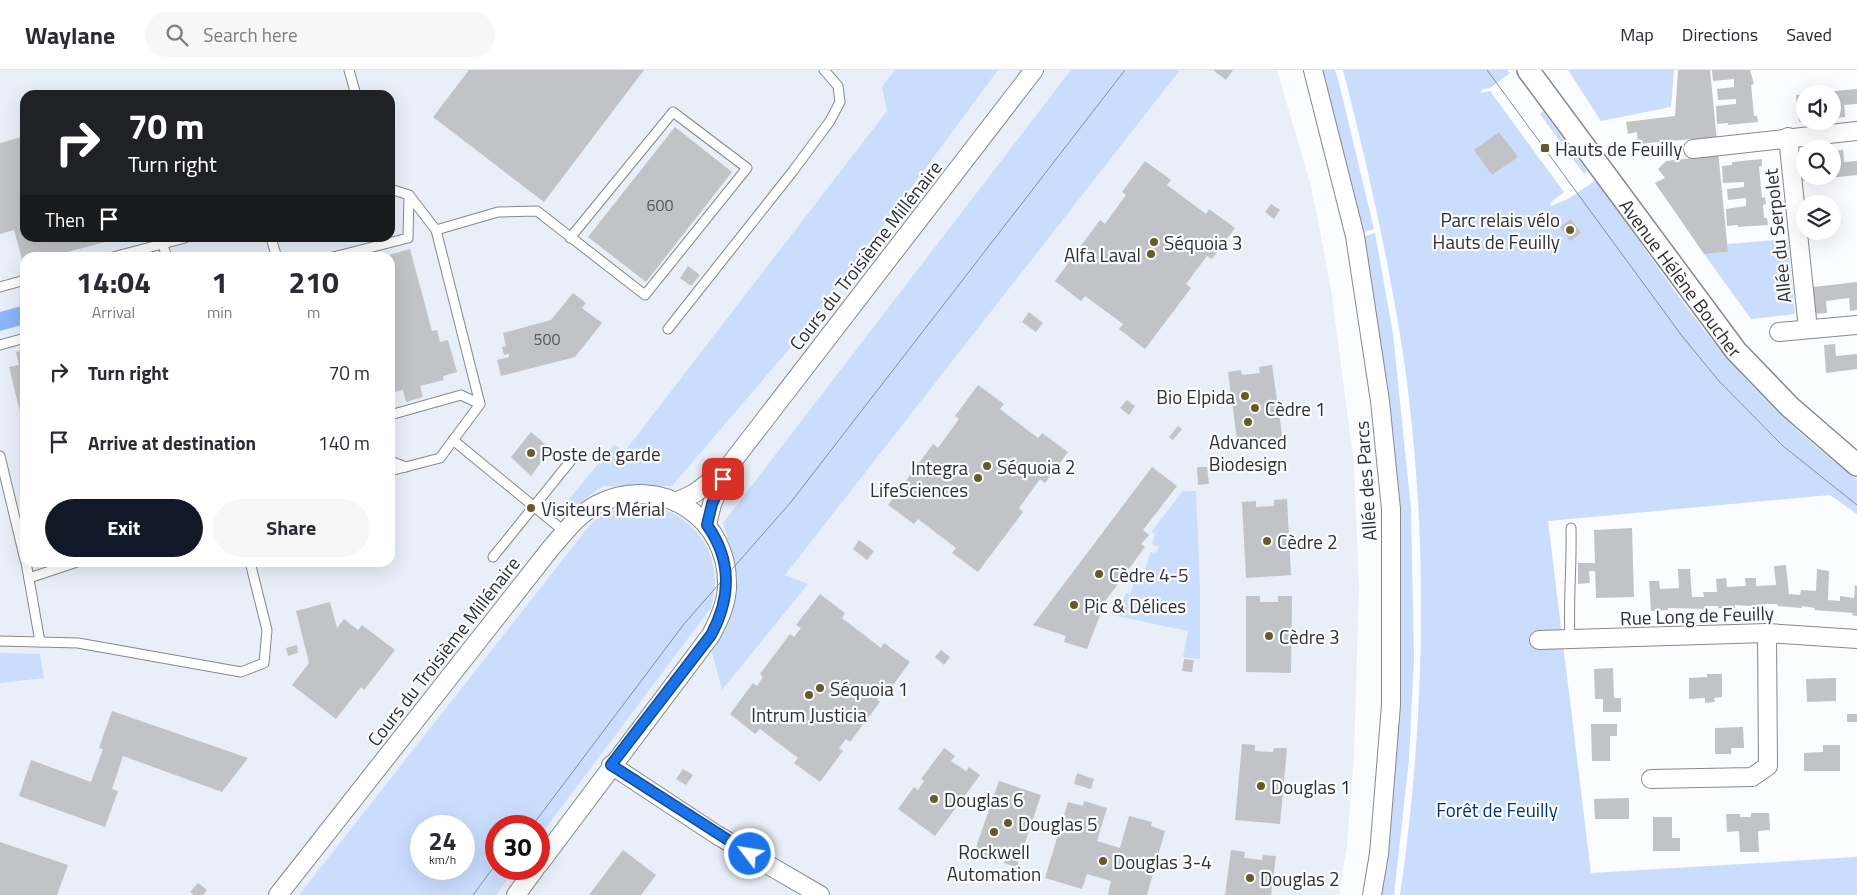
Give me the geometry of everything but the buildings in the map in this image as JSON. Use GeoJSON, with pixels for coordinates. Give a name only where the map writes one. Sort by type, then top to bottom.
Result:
{"type":"FeatureCollection","features":[{"type":"Feature","properties":{"kind":"street","name":"Cours du Troisième Millénaire"},"geometry":{"type":"LineString","coordinates":[[707,525],[712,504],[729,466],[1034,70]]}},
{"type":"Feature","properties":{"kind":"street","name":"Allée des Parcs"},"geometry":{"type":"LineString","coordinates":[[1312,70],[1321,96],[1357,246],[1380,402],[1391,509],[1391,705],[1379,854],[1372,895]]}},
{"type":"Feature","properties":{"kind":"street","name":"Avenue Hélène Boucher"},"geometry":{"type":"LineString","coordinates":[[1528,70],[1736,351],[1790,407],[1857,465]]}},
{"type":"Feature","properties":{"kind":"street"},"geometry":{"type":"LineString","coordinates":[[1693,149],[1788,137],[1857,131]]}},
{"type":"Feature","properties":{"kind":"street","name":"Allée du Serpolet"},"geometry":{"type":"LineString","coordinates":[[1788,137],[1808,329]]}},
{"type":"Feature","properties":{"kind":"street"},"geometry":{"type":"LineString","coordinates":[[1779,332],[1857,325]]}},
{"type":"Feature","properties":{"kind":"street","name":"Cours du Troisième Millénaire"},"geometry":{"type":"LineString","coordinates":[[676,502],[700,489],[729,466]]}},
{"type":"Feature","properties":{"kind":"street","name":"Cours du Troisième Millénaire"},"geometry":{"type":"LineString","coordinates":[[278,895],[580,515],[599,504],[623,495],[650,494],[676,502],[692,511],[707,525],[720,547],[725,566],[727,589],[721,616],[711,635],[611,765],[550,849]]}},
{"type":"Feature","properties":{"kind":"street"},"geometry":{"type":"LineString","coordinates":[[1651,779],[1752,777],[1768,766],[1767,633]]}},
{"type":"Feature","properties":{"kind":"street","name":"Rue Long de Feuilly"},"geometry":{"type":"LineString","coordinates":[[1539,640],[1767,633],[1857,639]]}},
{"type":"Feature","properties":{"kind":"street"},"geometry":{"type":"LineString","coordinates":[[611,765],[717,835],[820,895]]}},
{"type":"Feature","properties":{"kind":"street"},"geometry":{"type":"LineString","coordinates":[[516,895],[527,880]]}},
{"type":"Feature","properties":{"kind":"lane"},"geometry":{"type":"LineString","coordinates":[[349,70],[355,90]]}},
{"type":"Feature","properties":{"kind":"lane"},"geometry":{"type":"LineString","coordinates":[[668,329],[793,171],[830,121],[840,102],[838,86],[824,70]]}},
{"type":"Feature","properties":{"kind":"lane"},"geometry":{"type":"LineString","coordinates":[[436,230],[498,212],[537,211],[570,238],[645,295],[746,168],[673,112],[570,238]]}},
{"type":"Feature","properties":{"kind":"lane"},"geometry":{"type":"LineString","coordinates":[[395,191],[409,195],[436,230],[480,404]]}},
{"type":"Feature","properties":{"kind":"lane"},"geometry":{"type":"LineString","coordinates":[[395,241],[408,238],[409,195]]}},
{"type":"Feature","properties":{"kind":"lane"},"geometry":{"type":"LineString","coordinates":[[128,252],[159,242]]}},
{"type":"Feature","properties":{"kind":"lane"},"geometry":{"type":"LineString","coordinates":[[353,252],[392,242]]}},
{"type":"Feature","properties":{"kind":"lane"},"geometry":{"type":"LineString","coordinates":[[0,287],[20,281]]}},
{"type":"Feature","properties":{"kind":"lane"},"geometry":{"type":"LineString","coordinates":[[0,345],[20,339]]}},
{"type":"Feature","properties":{"kind":"lane"},"geometry":{"type":"LineString","coordinates":[[395,414],[462,395],[480,404]]}},
{"type":"Feature","properties":{"kind":"lane"},"geometry":{"type":"LineString","coordinates":[[395,470],[440,458],[480,404]]}},
{"type":"Feature","properties":{"kind":"lane"},"geometry":{"type":"LineString","coordinates":[[453,440],[565,532]]}},
{"type":"Feature","properties":{"kind":"lane"},"geometry":{"type":"LineString","coordinates":[[0,456],[20,540]]}},
{"type":"Feature","properties":{"kind":"lane"},"geometry":{"type":"LineString","coordinates":[[493,557],[573,458]]}},
{"type":"Feature","properties":{"kind":"lane"},"geometry":{"type":"LineString","coordinates":[[395,463],[406,467]]}},
{"type":"Feature","properties":{"kind":"lane"},"geometry":{"type":"LineString","coordinates":[[1570,640],[1568,607],[1572,571],[1571,528]]}},
{"type":"Feature","properties":{"kind":"lane"},"geometry":{"type":"LineString","coordinates":[[27,567],[40,642]]}},
{"type":"Feature","properties":{"kind":"lane"},"geometry":{"type":"LineString","coordinates":[[30,578],[62,567]]}},
{"type":"Feature","properties":{"kind":"lane"},"geometry":{"type":"LineString","coordinates":[[0,641],[78,643],[241,672],[264,663],[267,630],[251,567]]}},
{"type":"Feature","properties":{"kind":"shaded area"},"geometry":{"type":"Polygon","coordinates":[[[0,70],[1277,70],[1310,183],[1319,225],[1332,297],[1354,464],[1359,587],[1354,756],[1347,845],[1339,895],[0,895],[0,70]]]}},
{"type":"Feature","properties":{"kind":"green space"},"geometry":{"type":"Polygon","coordinates":[[[895,70],[998,70],[808,327],[672,486],[603,486],[572,508],[565,504],[614,445],[625,451],[887,111],[882,87],[895,70]]]}},
{"type":"Feature","properties":{"kind":"green space"},"geometry":{"type":"Polygon","coordinates":[[[1071,70],[1180,70],[785,575],[808,584],[722,690],[712,652],[738,580],[723,523],[1071,70]]]}},
{"type":"Feature","properties":{"kind":"green space"},"geometry":{"type":"Polygon","coordinates":[[[1321,70],[1335,70],[1338,79],[1374,229],[1362,233],[1348,168],[1321,70]]]}},
{"type":"Feature","properties":{"kind":"green space","name":"Forêt de Feuilly"},"geometry":{"type":"Polygon","coordinates":[[[1343,70],[1507,70],[1510,73],[1490,88],[1483,89],[1480,93],[1490,91],[1564,192],[1550,203],[1551,206],[1568,199],[1596,180],[1715,344],[1771,405],[1795,428],[1857,479],[1857,514],[1830,495],[1548,521],[1591,873],[1857,857],[1857,895],[1400,895],[1409,828],[1419,692],[1421,624],[1417,488],[1403,353],[1391,281],[1369,175],[1343,70]],[[1499,132],[1475,150],[1492,175],[1517,157],[1499,132]]]}},
{"type":"Feature","properties":{"kind":"green space"},"geometry":{"type":"Polygon","coordinates":[[[1568,70],[1674,70],[1671,107],[1601,121],[1568,70]]]}},
{"type":"Feature","properties":{"kind":"green space"},"geometry":{"type":"Polygon","coordinates":[[[1543,111],[1587,171],[1584,174],[1540,114],[1543,111]]]}},
{"type":"Feature","properties":{"kind":"green space"},"geometry":{"type":"Polygon","coordinates":[[[1375,233],[1393,334],[1411,509],[1414,658],[1409,759],[1394,895],[1379,895],[1396,730],[1399,647],[1394,483],[1376,319],[1362,237],[1375,233]]]}},
{"type":"Feature","properties":{"kind":"green space"},"geometry":{"type":"Polygon","coordinates":[[[1788,239],[1795,314],[1751,319],[1704,254],[1728,252],[1727,244],[1788,239]]]}},
{"type":"Feature","properties":{"kind":"green space"},"geometry":{"type":"Polygon","coordinates":[[[1183,491],[1196,491],[1200,589],[1200,659],[1183,657],[1188,631],[1112,615],[1114,608],[1120,609],[1126,593],[1130,595],[1136,576],[1142,577],[1151,552],[1156,553],[1159,547],[1152,544],[1155,534],[1151,532],[1183,491]]]}},
{"type":"Feature","properties":{"kind":"green space"},"geometry":{"type":"Polygon","coordinates":[[[625,506],[656,507],[672,513],[686,522],[698,533],[712,561],[715,577],[710,609],[550,822],[550,815],[485,815],[485,880],[507,880],[496,895],[299,895],[590,525],[603,514],[625,506]]]}},
{"type":"Feature","properties":{"kind":"green space"},"geometry":{"type":"Polygon","coordinates":[[[0,653],[40,654],[44,678],[0,683],[0,653]]]}},
{"type":"Feature","properties":{"kind":"water"},"geometry":{"type":"Polygon","coordinates":[[[20,306],[20,325],[0,331],[0,312],[20,306]]]}},
{"type":"Feature","properties":{"kind":"tram line"},"geometry":{"type":"LineString","coordinates":[[540,815],[684,624],[791,502],[1125,70]]}},
{"type":"Feature","properties":{"kind":"tram line"},"geometry":{"type":"LineString","coordinates":[[1487,70],[1682,336],[1719,381],[1783,446],[1857,505]]}},
{"type":"Feature","properties":{"kind":"tram line"},"geometry":{"type":"LineString","coordinates":[[473,895],[485,879]]}},
{"type":"Feature","properties":{"kind":"place","name":"Hauts de Feuilly"},"geometry":{"type":"Point","coordinates":[1545,148]}},
{"type":"Feature","properties":{"kind":"place","name":"Parc relais vélo Hauts de Feuilly"},"geometry":{"type":"Point","coordinates":[1570,230]}},
{"type":"Feature","properties":{"kind":"place","name":"Séquoia 3"},"geometry":{"type":"Point","coordinates":[1154,242]}},
{"type":"Feature","properties":{"kind":"place","name":"Alfa Laval"},"geometry":{"type":"Point","coordinates":[1151,254]}},
{"type":"Feature","properties":{"kind":"place","name":"Bio Elpida"},"geometry":{"type":"Point","coordinates":[1245,396]}},
{"type":"Feature","properties":{"kind":"place","name":"Cèdre 1"},"geometry":{"type":"Point","coordinates":[1255,408]}},
{"type":"Feature","properties":{"kind":"place","name":"Advanced Biodesign"},"geometry":{"type":"Point","coordinates":[1248,422]}},
{"type":"Feature","properties":{"kind":"place","name":"Poste de garde"},"geometry":{"type":"Point","coordinates":[531,453]}},
{"type":"Feature","properties":{"kind":"place","name":"Séquoia 2"},"geometry":{"type":"Point","coordinates":[987,466]}},
{"type":"Feature","properties":{"kind":"place","name":"Integra LifeSciences"},"geometry":{"type":"Point","coordinates":[978,478]}},
{"type":"Feature","properties":{"kind":"place","name":"Visiteurs Mérial"},"geometry":{"type":"Point","coordinates":[531,508]}},
{"type":"Feature","properties":{"kind":"place","name":"Cèdre 2"},"geometry":{"type":"Point","coordinates":[1267,541]}},
{"type":"Feature","properties":{"kind":"place","name":"Cèdre 4-5"},"geometry":{"type":"Point","coordinates":[1099,574]}},
{"type":"Feature","properties":{"kind":"place","name":"Pic & Délices"},"geometry":{"type":"Point","coordinates":[1074,605]}},
{"type":"Feature","properties":{"kind":"place","name":"Cèdre 3"},"geometry":{"type":"Point","coordinates":[1269,636]}},
{"type":"Feature","properties":{"kind":"place","name":"Séquoia 1"},"geometry":{"type":"Point","coordinates":[820,688]}},
{"type":"Feature","properties":{"kind":"place","name":"Intrum Justicia"},"geometry":{"type":"Point","coordinates":[809,695]}},
{"type":"Feature","properties":{"kind":"place","name":"Douglas 1"},"geometry":{"type":"Point","coordinates":[1261,786]}},
{"type":"Feature","properties":{"kind":"place","name":"Douglas 6"},"geometry":{"type":"Point","coordinates":[934,799]}},
{"type":"Feature","properties":{"kind":"place","name":"Douglas 5"},"geometry":{"type":"Point","coordinates":[1008,823]}},
{"type":"Feature","properties":{"kind":"place","name":"Rockwell Automation"},"geometry":{"type":"Point","coordinates":[994,832]}},
{"type":"Feature","properties":{"kind":"place","name":"Douglas 3-4"},"geometry":{"type":"Point","coordinates":[1103,861]}},
{"type":"Feature","properties":{"kind":"place","name":"Douglas 2"},"geometry":{"type":"Point","coordinates":[1250,878]}},
{"type":"Feature","properties":{"kind":"route"},"geometry":{"type":"LineString","coordinates":[[723,479],[712,504],[707,525],[720,547],[725,566],[727,589],[721,616],[711,635],[611,765],[717,835],[750,854]]}}]}
